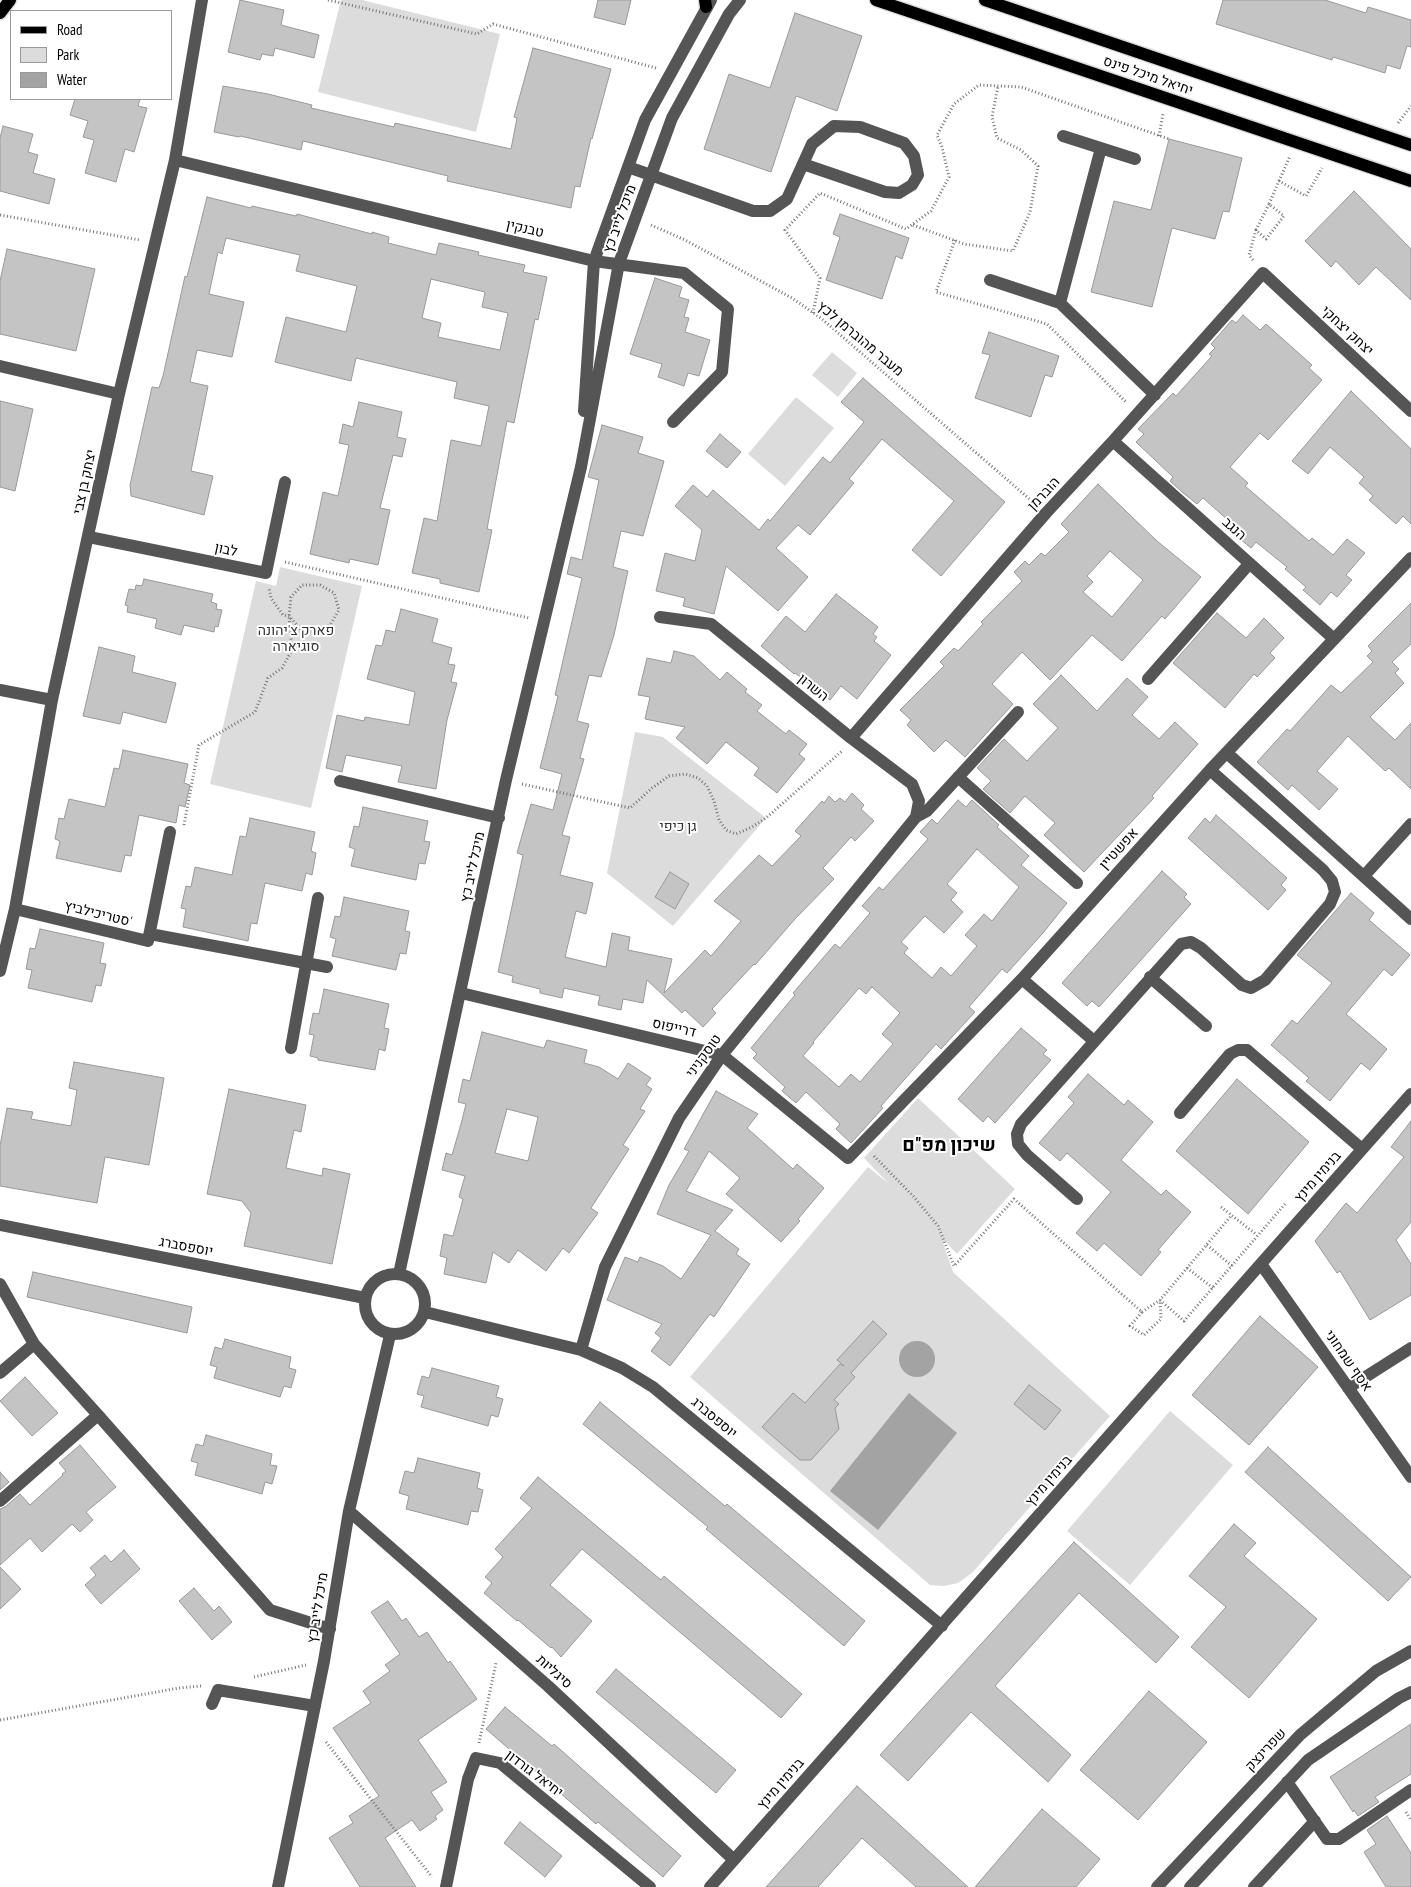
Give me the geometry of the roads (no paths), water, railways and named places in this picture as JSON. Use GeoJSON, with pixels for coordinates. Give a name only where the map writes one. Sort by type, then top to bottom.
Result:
{"type":"FeatureCollection","features":[{"type":"Feature","properties":{"kind":"main road"},"geometry":{"type":"LineString","coordinates":[[0,13],[10,0]]}},
{"type":"Feature","properties":{"kind":"main road","name":"יחיאל מיכל פינס"},"geometry":{"type":"LineString","coordinates":[[876,0],[1411,181]]}},
{"type":"Feature","properties":{"kind":"main road","name":"יחיאל מיכל פינס"},"geometry":{"type":"LineString","coordinates":[[985,0],[1411,145]]}},
{"type":"Feature","properties":{"kind":"street","name":"יצחק בן צבי"},"geometry":{"type":"LineString","coordinates":[[0,971],[15,909],[52,700],[119,394],[175,160],[202,0]]}},
{"type":"Feature","properties":{"kind":"street","name":"מיכל לייב כץ"},"geometry":{"type":"LineString","coordinates":[[400,1274],[506,780],[581,467],[620,263],[672,118],[729,14],[740,0]]}},
{"type":"Feature","properties":{"kind":"street","name":"מיכל לייב כץ"},"geometry":{"type":"LineString","coordinates":[[581,467],[594,261],[645,120],[707,2]]}},
{"type":"Feature","properties":{"kind":"street"},"geometry":{"type":"LineString","coordinates":[[628,167],[753,211],[770,211],[787,199],[812,144],[834,126],[860,127],[904,143],[914,156],[918,175],[912,185],[900,193],[885,192],[803,164]]}},
{"type":"Feature","properties":{"kind":"street"},"geometry":{"type":"LineString","coordinates":[[1063,136],[1135,159]]}},
{"type":"Feature","properties":{"kind":"street"},"geometry":{"type":"LineString","coordinates":[[1060,303],[1100,148]]}},
{"type":"Feature","properties":{"kind":"street","name":"טבנקין"},"geometry":{"type":"LineString","coordinates":[[175,160],[594,261],[684,272],[728,308],[722,372],[673,422]]}},
{"type":"Feature","properties":{"kind":"street","name":"הוברמן"},"geometry":{"type":"LineString","coordinates":[[853,739],[1046,513],[1264,274]]}},
{"type":"Feature","properties":{"kind":"street","name":"יצחק יצחקי"},"geometry":{"type":"LineString","coordinates":[[1264,274],[1411,411]]}},
{"type":"Feature","properties":{"kind":"street"},"geometry":{"type":"LineString","coordinates":[[990,280],[1060,303],[1155,394]]}},
{"type":"Feature","properties":{"kind":"street"},"geometry":{"type":"LineString","coordinates":[[0,366],[119,394]]}},
{"type":"Feature","properties":{"kind":"street","name":"הנגב"},"geometry":{"type":"LineString","coordinates":[[1113,441],[1334,639]]}},
{"type":"Feature","properties":{"kind":"street","name":"לבון"},"geometry":{"type":"LineString","coordinates":[[89,537],[266,573],[285,482]]}},
{"type":"Feature","properties":{"kind":"street","name":"אפשטיין"},"geometry":{"type":"LineString","coordinates":[[848,1158],[1022,979],[1210,770],[1411,558]]}},
{"type":"Feature","properties":{"kind":"street"},"geometry":{"type":"LineString","coordinates":[[1148,679],[1249,564]]}},
{"type":"Feature","properties":{"kind":"street","name":"השרון"},"geometry":{"type":"LineString","coordinates":[[660,617],[710,624],[912,784],[919,801],[916,817]]}},
{"type":"Feature","properties":{"kind":"street"},"geometry":{"type":"LineString","coordinates":[[0,690],[52,700]]}},
{"type":"Feature","properties":{"kind":"street","name":"טוסקניני"},"geometry":{"type":"LineString","coordinates":[[581,1350],[605,1267],[679,1118],[722,1055],[916,817],[928,811],[1018,712]]}},
{"type":"Feature","properties":{"kind":"street"},"geometry":{"type":"LineString","coordinates":[[1227,753],[1411,919]]}},
{"type":"Feature","properties":{"kind":"street"},"geometry":{"type":"LineString","coordinates":[[1077,1199],[1027,1155],[1018,1144],[1017,1134],[1021,1124],[1181,944],[1190,942],[1201,948],[1242,985],[1251,988],[1265,980],[1330,904],[1335,892],[1332,881],[1323,870],[1210,770]]}},
{"type":"Feature","properties":{"kind":"street"},"geometry":{"type":"LineString","coordinates":[[958,778],[1077,883]]}},
{"type":"Feature","properties":{"kind":"street"},"geometry":{"type":"LineString","coordinates":[[340,781],[498,818]]}},
{"type":"Feature","properties":{"kind":"street"},"geometry":{"type":"LineString","coordinates":[[1364,876],[1411,824]]}},
{"type":"Feature","properties":{"kind":"street","name":"סטריכילביץ'"},"geometry":{"type":"LineString","coordinates":[[15,909],[148,941],[170,832]]}},
{"type":"Feature","properties":{"kind":"street"},"geometry":{"type":"LineString","coordinates":[[291,1048],[318,898]]}},
{"type":"Feature","properties":{"kind":"street"},"geometry":{"type":"LineString","coordinates":[[150,934],[327,967]]}},
{"type":"Feature","properties":{"kind":"street"},"geometry":{"type":"LineString","coordinates":[[1150,977],[1206,1026]]}},
{"type":"Feature","properties":{"kind":"street"},"geometry":{"type":"LineString","coordinates":[[1022,979],[1094,1041]]}},
{"type":"Feature","properties":{"kind":"street","name":"דרייפוס"},"geometry":{"type":"LineString","coordinates":[[461,993],[722,1055],[848,1158]]}},
{"type":"Feature","properties":{"kind":"street"},"geometry":{"type":"LineString","coordinates":[[1180,1113],[1230,1054],[1238,1050],[1247,1050],[1362,1149]]}},
{"type":"Feature","properties":{"kind":"street","name":"בנימין מינץ"},"geometry":{"type":"LineString","coordinates":[[710,1887],[1411,1094]]}},
{"type":"Feature","properties":{"kind":"street","name":"יוספסברג"},"geometry":{"type":"LineString","coordinates":[[0,1225],[365,1298]]}},
{"type":"Feature","properties":{"kind":"street","name":"אסף שמחוני"},"geometry":{"type":"LineString","coordinates":[[1262,1264],[1411,1477]]}},
{"type":"Feature","properties":{"kind":"street"},"geometry":{"type":"LineString","coordinates":[[390,1274],[400,1274],[413,1280],[423,1292],[426,1302],[425,1312],[415,1327],[408,1332],[390,1335],[382,1332],[370,1322],[365,1306],[365,1298],[368,1289],[382,1277],[390,1274]]}},
{"type":"Feature","properties":{"kind":"street"},"geometry":{"type":"LineString","coordinates":[[0,1284],[34,1344],[270,1610],[330,1629]]}},
{"type":"Feature","properties":{"kind":"street","name":"יוספסברג"},"geometry":{"type":"LineString","coordinates":[[425,1312],[581,1350],[622,1368],[653,1387],[942,1626]]}},
{"type":"Feature","properties":{"kind":"street","name":"מיכל לייב כץ"},"geometry":{"type":"LineString","coordinates":[[278,1887],[324,1661],[349,1511],[390,1335]]}},
{"type":"Feature","properties":{"kind":"street"},"geometry":{"type":"LineString","coordinates":[[0,1373],[34,1344]]}},
{"type":"Feature","properties":{"kind":"street"},"geometry":{"type":"LineString","coordinates":[[1348,1388],[1411,1348]]}},
{"type":"Feature","properties":{"kind":"street"},"geometry":{"type":"LineString","coordinates":[[0,1501],[98,1415]]}},
{"type":"Feature","properties":{"kind":"street","name":"סיגליות"},"geometry":{"type":"LineString","coordinates":[[349,1511],[500,1644],[734,1860]]}},
{"type":"Feature","properties":{"kind":"street","name":"שפרינצק"},"geometry":{"type":"LineString","coordinates":[[1157,1887],[1300,1735],[1376,1672],[1411,1651]]}},
{"type":"Feature","properties":{"kind":"street"},"geometry":{"type":"LineString","coordinates":[[212,1704],[218,1690],[315,1706]]}},
{"type":"Feature","properties":{"kind":"street"},"geometry":{"type":"LineString","coordinates":[[1190,1887],[1308,1760],[1411,1692]]}},
{"type":"Feature","properties":{"kind":"street","name":"יחיאל גורדון"},"geometry":{"type":"LineString","coordinates":[[446,1887],[468,1779],[476,1758],[500,1763],[650,1887]]}},
{"type":"Feature","properties":{"kind":"street"},"geometry":{"type":"LineString","coordinates":[[1287,1782],[1327,1839],[1339,1839],[1411,1790]]}},
{"type":"Feature","properties":{"kind":"street"},"geometry":{"type":"LineString","coordinates":[[1254,1887],[1315,1821]]}},
{"type":"Feature","properties":{"kind":"water"},"geometry":{"type":"Polygon","coordinates":[[[917,1341],[929,1347],[935,1359],[929,1371],[917,1377],[905,1371],[899,1359],[905,1347],[917,1341]]]}},
{"type":"Feature","properties":{"kind":"water"},"geometry":{"type":"Polygon","coordinates":[[[909,1393],[957,1433],[878,1530],[830,1491],[909,1393]]]}},
{"type":"Feature","properties":{"kind":"district","name":"שיכון מפ\"ם"},"geometry":{"type":"Point","coordinates":[949,1146]}},
{"type":"Feature","properties":{"kind":"park label","name":"פארק צ'יהונה סוגיארה"},"geometry":{"type":"Point","coordinates":[296,640]}},
{"type":"Feature","properties":{"kind":"park label","name":"גן כיפי"},"geometry":{"type":"Point","coordinates":[678,827]}}]}
